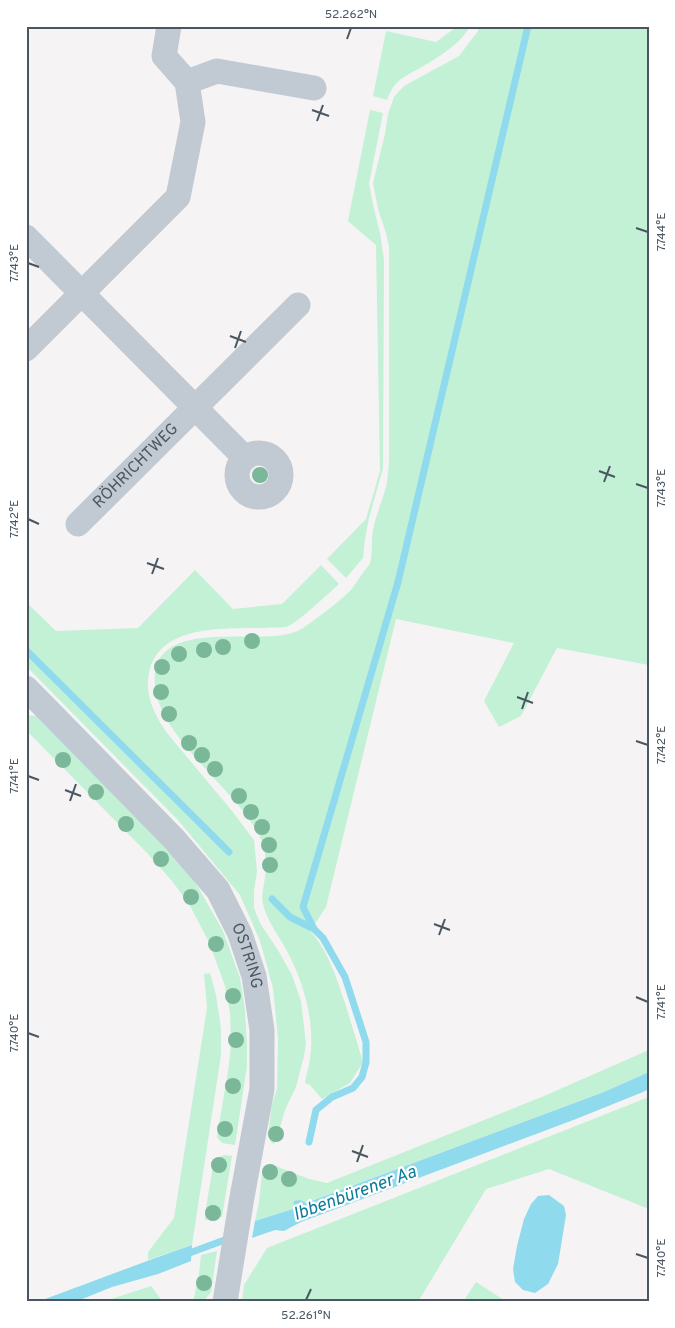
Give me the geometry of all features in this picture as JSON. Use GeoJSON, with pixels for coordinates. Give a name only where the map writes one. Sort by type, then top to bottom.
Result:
{"type":"FeatureCollection","features":[{"type":"Feature","properties":{"kind":"street"},"geometry":{"type":"LineString","coordinates":[[26,349],[178,197],[193,122],[187,82],[164,56],[169,26]]}},
{"type":"Feature","properties":{"kind":"street"},"geometry":{"type":"LineString","coordinates":[[187,82],[217,71],[314,88]]}},
{"type":"Feature","properties":{"kind":"street"},"geometry":{"type":"LineString","coordinates":[[26,236],[245,458]]}},
{"type":"Feature","properties":{"kind":"street","name":"RÖHRICHTWEG"},"geometry":{"type":"LineString","coordinates":[[78,524],[298,305]]}},
{"type":"Feature","properties":{"kind":"street","name":"OSTRING"},"geometry":{"type":"LineString","coordinates":[[26,688],[173,838],[218,890],[240,934],[254,976],[262,1030],[262,1089],[227,1291]]}},
{"type":"Feature","properties":{"kind":"green space"},"geometry":{"type":"Polygon","coordinates":[[[458,26],[470,26],[448,50],[399,81],[387,100],[373,96],[386,31],[436,42],[458,26]]]}},
{"type":"Feature","properties":{"kind":"green space"},"geometry":{"type":"Polygon","coordinates":[[[479,26],[649,26],[649,665],[557,648],[521,716],[499,727],[484,701],[514,643],[396,619],[326,907],[310,931],[322,947],[335,974],[363,1062],[350,1083],[322,1099],[310,1085],[305,1083],[310,1059],[311,1032],[304,992],[295,967],[274,930],[263,904],[262,896],[266,865],[262,841],[247,816],[178,736],[165,715],[156,694],[155,673],[162,656],[175,645],[214,637],[279,636],[298,631],[346,595],[369,564],[373,530],[386,487],[389,462],[389,247],[373,183],[388,114],[394,97],[404,86],[459,56],[478,31],[479,26]]]}},
{"type":"Feature","properties":{"kind":"green space"},"geometry":{"type":"Polygon","coordinates":[[[370,110],[383,113],[369,184],[384,260],[383,468],[369,518],[363,558],[346,578],[327,559],[366,519],[380,471],[376,245],[348,221],[370,110]]]}},
{"type":"Feature","properties":{"kind":"green space"},"geometry":{"type":"Polygon","coordinates":[[[321,565],[339,584],[297,621],[286,627],[212,630],[195,632],[179,637],[166,645],[155,657],[148,681],[149,697],[167,733],[254,840],[257,871],[254,908],[260,923],[292,975],[301,1001],[306,1044],[304,1056],[296,1087],[285,1110],[274,1144],[268,1135],[272,1104],[277,1089],[278,1039],[273,988],[260,941],[240,895],[178,820],[26,666],[26,602],[56,631],[138,628],[195,570],[233,609],[282,604],[321,565]]]}},
{"type":"Feature","properties":{"kind":"green space"},"geometry":{"type":"Polygon","coordinates":[[[27,715],[36,716],[184,867],[198,887],[223,931],[240,978],[245,1010],[247,1066],[235,1145],[222,1143],[217,1137],[229,1065],[231,1044],[230,1013],[225,986],[209,942],[189,904],[172,881],[148,854],[26,730],[27,715]]]}},
{"type":"Feature","properties":{"kind":"green space"},"geometry":{"type":"Polygon","coordinates":[[[210,973],[216,995],[221,1028],[221,1055],[192,1245],[148,1260],[148,1252],[174,1218],[207,1008],[204,974],[210,973]]]}},
{"type":"Feature","properties":{"kind":"green space"},"geometry":{"type":"Polygon","coordinates":[[[649,1050],[649,1072],[604,1092],[305,1203],[300,1200],[293,1209],[255,1221],[262,1174],[267,1166],[273,1165],[309,1179],[327,1183],[544,1096],[649,1050]]]}},
{"type":"Feature","properties":{"kind":"green space"},"geometry":{"type":"Polygon","coordinates":[[[649,1097],[649,1209],[549,1169],[486,1189],[418,1302],[242,1302],[244,1285],[267,1248],[649,1097]]]}},
{"type":"Feature","properties":{"kind":"green space"},"geometry":{"type":"Polygon","coordinates":[[[224,1155],[232,1156],[222,1217],[205,1220],[214,1160],[224,1155]]]}},
{"type":"Feature","properties":{"kind":"green space"},"geometry":{"type":"Polygon","coordinates":[[[217,1251],[211,1292],[203,1302],[193,1302],[201,1255],[217,1251]]]}},
{"type":"Feature","properties":{"kind":"green space"},"geometry":{"type":"Polygon","coordinates":[[[476,1282],[507,1302],[463,1302],[476,1282]]]}},
{"type":"Feature","properties":{"kind":"green space"},"geometry":{"type":"Polygon","coordinates":[[[151,1286],[163,1302],[102,1302],[151,1286]]]}},
{"type":"Feature","properties":{"kind":"water"},"geometry":{"type":"Polygon","coordinates":[[[649,1072],[649,1089],[643,1092],[301,1222],[284,1231],[275,1230],[252,1238],[255,1221],[293,1209],[294,1201],[300,1200],[306,1203],[604,1092],[649,1072]]]}},
{"type":"Feature","properties":{"kind":"water"},"geometry":{"type":"Polygon","coordinates":[[[549,1195],[564,1206],[566,1215],[558,1264],[548,1284],[535,1293],[523,1290],[515,1282],[513,1269],[524,1219],[531,1204],[538,1196],[549,1195]]]}},
{"type":"Feature","properties":{"kind":"water"},"geometry":{"type":"Polygon","coordinates":[[[192,1245],[191,1261],[158,1274],[112,1287],[75,1302],[37,1302],[134,1266],[192,1245]]]}},
{"type":"Feature","properties":{"kind":"waterway"},"geometry":{"type":"LineString","coordinates":[[309,1142],[316,1110],[332,1097],[353,1088],[362,1077],[366,1062],[366,1042],[345,977],[323,938],[314,929],[303,907],[398,582],[528,26]]}},
{"type":"Feature","properties":{"kind":"waterway"},"geometry":{"type":"LineString","coordinates":[[26,650],[229,852]]}},
{"type":"Feature","properties":{"kind":"waterway"},"geometry":{"type":"LineString","coordinates":[[272,899],[290,917],[314,929]]}},
{"type":"Feature","properties":{"kind":"waterway","name":"Ibbenbürener Aa"},"geometry":{"type":"LineString","coordinates":[[184,1255],[230,1238]]}}]}
